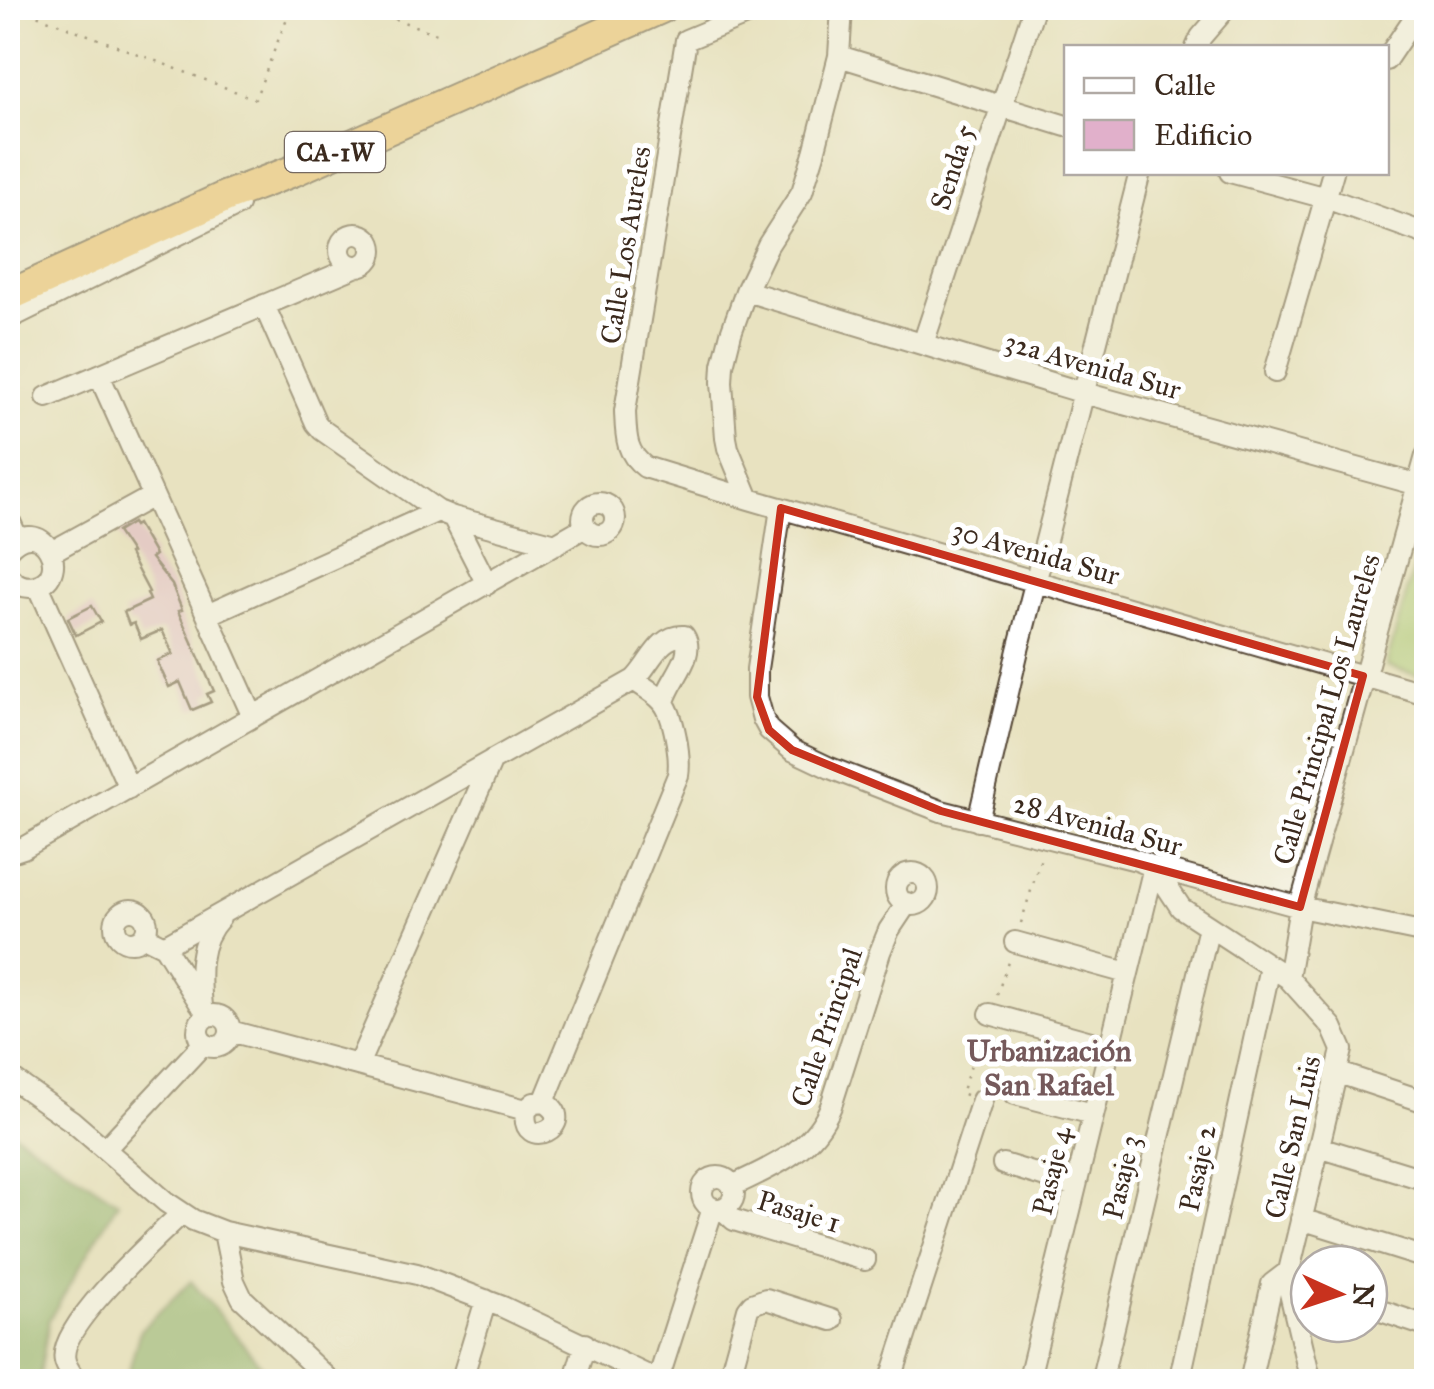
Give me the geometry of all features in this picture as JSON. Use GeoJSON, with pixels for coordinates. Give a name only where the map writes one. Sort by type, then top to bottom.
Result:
{"type":"FeatureCollection","features":[{"type":"Feature","properties":{"kind":"highway","name":"CA-1W"},"geometry":{"type":"LineString","coordinates":[[8,276],[612,8]]}},
{"type":"Feature","properties":{"kind":"highway","name":"CA-1W"},"geometry":{"type":"LineString","coordinates":[[8,296],[661,8]]}},
{"type":"Feature","properties":{"kind":"street","name":"Calle Los Aureles"},"geometry":{"type":"LineString","coordinates":[[632,458],[625,411],[686,40],[763,8]]}},
{"type":"Feature","properties":{"kind":"street"},"geometry":{"type":"LineString","coordinates":[[749,498],[728,448],[723,364],[746,291],[768,245],[802,192],[838,56],[842,8]]}},
{"type":"Feature","properties":{"kind":"street","name":"Senda 5"},"geometry":{"type":"LineString","coordinates":[[924,344],[1034,8]]}},
{"type":"Feature","properties":{"kind":"street"},"geometry":{"type":"LineString","coordinates":[[1197,45],[1226,8]]}},
{"type":"Feature","properties":{"kind":"street"},"geometry":{"type":"LineString","coordinates":[[1389,55],[1420,8]]}},
{"type":"Feature","properties":{"kind":"street"},"geometry":{"type":"LineString","coordinates":[[838,56],[1064,125]]}},
{"type":"Feature","properties":{"kind":"street"},"geometry":{"type":"LineString","coordinates":[[8,320],[223,214],[293,171]]}},
{"type":"Feature","properties":{"kind":"street"},"geometry":{"type":"LineString","coordinates":[[978,820],[1139,175]]}},
{"type":"Feature","properties":{"kind":"street"},"geometry":{"type":"LineString","coordinates":[[1241,175],[1326,198],[1426,234]]}},
{"type":"Feature","properties":{"kind":"street"},"geometry":{"type":"LineString","coordinates":[[1275,372],[1333,175]]}},
{"type":"Feature","properties":{"kind":"street"},"geometry":{"type":"LineString","coordinates":[[47,398],[357,266]]}},
{"type":"Feature","properties":{"kind":"street","name":"32a Avenida Sur"},"geometry":{"type":"LineString","coordinates":[[746,291],[1084,393],[1422,486]]}},
{"type":"Feature","properties":{"kind":"street"},"geometry":{"type":"LineString","coordinates":[[264,305],[322,430],[446,514],[556,544]]}},
{"type":"Feature","properties":{"kind":"street"},"geometry":{"type":"LineString","coordinates":[[99,376],[253,717]]}},
{"type":"Feature","properties":{"kind":"street","name":"Calle Principal Los Laureles"},"geometry":{"type":"LineString","coordinates":[[1279,972],[1422,486],[1426,456]]}},
{"type":"Feature","properties":{"kind":"street","name":"30 Avenida Sur"},"geometry":{"type":"LineString","coordinates":[[632,458],[645,467],[781,508],[1426,694]]}},
{"type":"Feature","properties":{"kind":"street"},"geometry":{"type":"LineString","coordinates":[[51,552],[153,496]]}},
{"type":"Feature","properties":{"kind":"street","name":"28 Avenida Sur"},"geometry":{"type":"LineString","coordinates":[[781,508],[756,697],[762,720],[792,750],[941,811],[1300,906],[1426,933]]}},
{"type":"Feature","properties":{"kind":"street"},"geometry":{"type":"LineString","coordinates":[[446,514],[486,584]]}},
{"type":"Feature","properties":{"kind":"street"},"geometry":{"type":"LineString","coordinates":[[207,615],[446,514]]}},
{"type":"Feature","properties":{"kind":"street"},"geometry":{"type":"LineString","coordinates":[[8,517],[12,544],[31,537],[39,539],[51,552],[53,568],[38,585],[23,586],[8,576]]}},
{"type":"Feature","properties":{"kind":"street"},"geometry":{"type":"LineString","coordinates":[[8,848],[24,848],[585,527]]}},
{"type":"Feature","properties":{"kind":"street"},"geometry":{"type":"LineString","coordinates":[[38,585],[129,788]]}},
{"type":"Feature","properties":{"kind":"street"},"geometry":{"type":"LineString","coordinates":[[164,946],[634,680],[669,638],[684,636],[688,652],[668,686],[664,702],[679,749],[678,775],[535,1106],[230,1031]]}},
{"type":"Feature","properties":{"kind":"street"},"geometry":{"type":"LineString","coordinates":[[634,680],[664,702]]}},
{"type":"Feature","properties":{"kind":"street"},"geometry":{"type":"LineString","coordinates":[[358,1065],[492,760]]}},
{"type":"Feature","properties":{"kind":"street","name":"Calle San Luis"},"geometry":{"type":"LineString","coordinates":[[1154,867],[1181,908],[1279,972],[1332,1027],[1342,1050],[1301,1219],[1299,1244]]}},
{"type":"Feature","properties":{"kind":"street","name":"Pasaje 4"},"geometry":{"type":"LineString","coordinates":[[1028,1382],[1154,867]]}},
{"type":"Feature","properties":{"kind":"street","name":"Calle Principal"},"geometry":{"type":"LineString","coordinates":[[718,1209],[702,1196],[711,1178],[727,1180],[732,1186],[794,1155],[824,1122],[880,952],[906,903]]}},
{"type":"Feature","properties":{"kind":"street"},"geometry":{"type":"LineString","coordinates":[[144,936],[164,946],[205,1011],[228,1021],[227,1041],[218,1046],[200,1039],[205,1011],[202,952],[214,925],[229,909]]}},
{"type":"Feature","properties":{"kind":"street","name":"Pasaje 3"},"geometry":{"type":"LineString","coordinates":[[1101,1382],[1209,926]]}},
{"type":"Feature","properties":{"kind":"street"},"geometry":{"type":"LineString","coordinates":[[1015,942],[1127,972]]}},
{"type":"Feature","properties":{"kind":"street","name":"Pasaje 2"},"geometry":{"type":"LineString","coordinates":[[1179,1382],[1279,972]]}},
{"type":"Feature","properties":{"kind":"street"},"geometry":{"type":"LineString","coordinates":[[990,1014],[1109,1047]]}},
{"type":"Feature","properties":{"kind":"street"},"geometry":{"type":"LineString","coordinates":[[106,1148],[204,1043]]}},
{"type":"Feature","properties":{"kind":"street"},"geometry":{"type":"LineString","coordinates":[[1336,1072],[1426,1102]]}},
{"type":"Feature","properties":{"kind":"street"},"geometry":{"type":"LineString","coordinates":[[8,1076],[72,1121],[193,1220],[224,1232],[417,1274],[486,1300],[660,1381],[718,1209]]}},
{"type":"Feature","properties":{"kind":"street"},"geometry":{"type":"LineString","coordinates":[[1015,1094],[1093,1114]]}},
{"type":"Feature","properties":{"kind":"street"},"geometry":{"type":"LineString","coordinates":[[890,1382],[982,1100]]}},
{"type":"Feature","properties":{"kind":"street"},"geometry":{"type":"LineString","coordinates":[[1318,1147],[1426,1180]]}},
{"type":"Feature","properties":{"kind":"street"},"geometry":{"type":"LineString","coordinates":[[1003,1164],[1075,1186]]}},
{"type":"Feature","properties":{"kind":"street","name":"Pasaje 1"},"geometry":{"type":"LineString","coordinates":[[718,1209],[734,1220],[865,1260]]}},
{"type":"Feature","properties":{"kind":"street"},"geometry":{"type":"LineString","coordinates":[[76,1382],[64,1361],[67,1340],[91,1306],[182,1213]]}},
{"type":"Feature","properties":{"kind":"street"},"geometry":{"type":"LineString","coordinates":[[1301,1219],[1426,1258]]}},
{"type":"Feature","properties":{"kind":"street"},"geometry":{"type":"LineString","coordinates":[[224,1232],[229,1264],[242,1298],[330,1382]]}},
{"type":"Feature","properties":{"kind":"street"},"geometry":{"type":"LineString","coordinates":[[1250,1382],[1272,1284],[1289,1281]]}},
{"type":"Feature","properties":{"kind":"street"},"geometry":{"type":"LineString","coordinates":[[728,1382],[752,1304],[766,1298],[832,1320]]}},
{"type":"Feature","properties":{"kind":"street"},"geometry":{"type":"LineString","coordinates":[[461,1382],[486,1300]]}},
{"type":"Feature","properties":{"kind":"street"},"geometry":{"type":"LineString","coordinates":[[1389,1314],[1426,1326]]}},
{"type":"Feature","properties":{"kind":"street"},"geometry":{"type":"LineString","coordinates":[[574,1382],[585,1344]]}},
{"type":"Feature","properties":{"kind":"street","name":"Calle San Luis"},"geometry":{"type":"LineString","coordinates":[[1302,1344],[1311,1382]]}},
{"type":"Feature","properties":{"kind":"path"},"geometry":{"type":"LineString","coordinates":[[18,8],[255,100],[291,8]]}},
{"type":"Feature","properties":{"kind":"path"},"geometry":{"type":"LineString","coordinates":[[364,8],[442,36]]}},
{"type":"Feature","properties":{"kind":"path"},"geometry":{"type":"LineString","coordinates":[[982,1100],[961,1093],[1048,838]]}},
{"type":"Feature","properties":{"kind":"highlighted area"},"geometry":{"type":"Polygon","coordinates":[[[781,508],[1363,676],[1300,907],[941,811],[792,750],[769,730],[757,697],[781,508]]]}},
{"type":"Feature","properties":{"kind":"green space"},"geometry":{"type":"Polygon","coordinates":[[[1426,524],[1426,678],[1386,666],[1426,524]]]}},
{"type":"Feature","properties":{"kind":"green space"},"geometry":{"type":"Polygon","coordinates":[[[8,1129],[118,1202],[49,1320],[39,1381],[8,1381],[8,1129]]]}},
{"type":"Feature","properties":{"kind":"green space"},"geometry":{"type":"Polygon","coordinates":[[[191,1281],[274,1381],[126,1381],[140,1330],[191,1281]]]}},
{"type":"Feature","properties":{"kind":"building"},"geometry":{"type":"Polygon","coordinates":[[[137,524],[155,555],[151,558],[172,585],[182,610],[178,611],[214,691],[207,694],[211,702],[192,710],[180,682],[169,687],[157,661],[173,654],[162,630],[141,639],[124,612],[150,600],[131,553],[117,532],[137,524]]]}},
{"type":"Feature","properties":{"kind":"building"},"geometry":{"type":"Polygon","coordinates":[[[92,606],[101,622],[76,635],[68,618],[92,606]]]}},
{"type":"Feature","properties":{"kind":"district","name":"Urbanización San Rafael"},"geometry":{"type":"Point","coordinates":[1049,1068]}}]}
